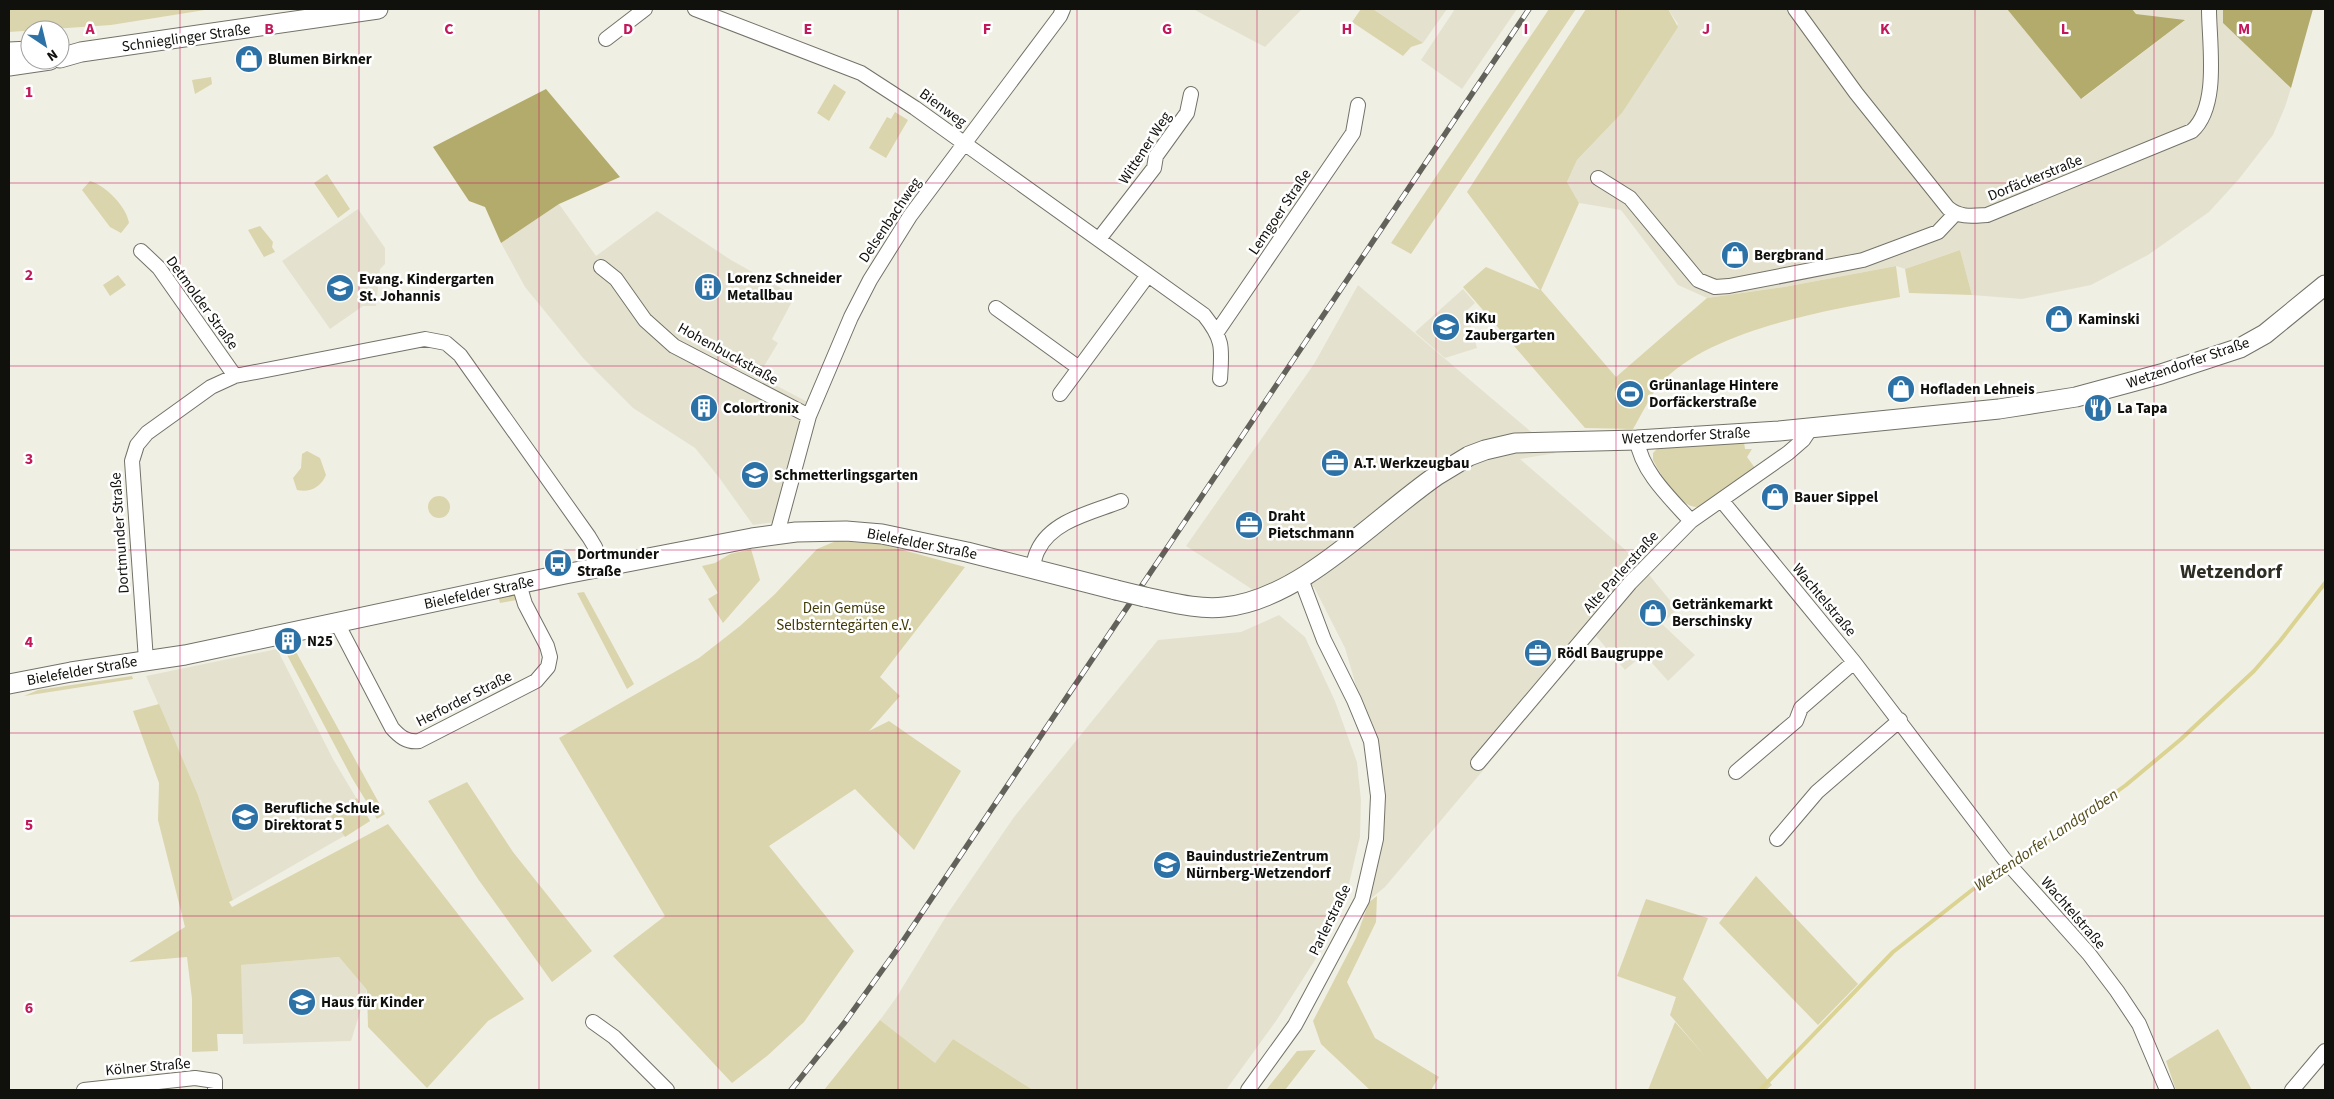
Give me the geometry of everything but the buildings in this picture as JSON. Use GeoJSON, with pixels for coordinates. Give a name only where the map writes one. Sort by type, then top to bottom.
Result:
{"type":"FeatureCollection","features":[{"type":"Feature","properties":{"kind":"street","name":"Schnieglinger Straße"},"geometry":{"type":"LineString","coordinates":[[70,55],[378,9]]}},
{"type":"Feature","properties":{"kind":"street"},"geometry":{"type":"LineString","coordinates":[[606,39],[645,9]]}},
{"type":"Feature","properties":{"kind":"street","name":"Bienweg"},"geometry":{"type":"LineString","coordinates":[[695,9],[861,72],[1100,239],[1204,315],[1217,332],[1222,350],[1220,379]]}},
{"type":"Feature","properties":{"kind":"street","name":"Delsenbachweg"},"geometry":{"type":"LineString","coordinates":[[776,534],[809,416],[851,317],[870,280],[910,216],[1060,16],[1063,9]]}},
{"type":"Feature","properties":{"kind":"street"},"geometry":{"type":"LineString","coordinates":[[1598,178],[1630,198],[1698,280],[1715,286],[1729,286],[1863,260],[1938,232],[1955,214],[1948,208],[1856,93],[1795,9]]}},
{"type":"Feature","properties":{"kind":"street","name":"Dorfäckerstraße"},"geometry":{"type":"LineString","coordinates":[[1955,214],[1964,216],[1987,215],[2192,131],[2200,124],[2210,94],[2209,9]]}},
{"type":"Feature","properties":{"kind":"street","name":"Schnieglinger Straße"},"geometry":{"type":"LineString","coordinates":[[70,52],[82,52]]}},
{"type":"Feature","properties":{"kind":"street","name":"Wittener Weg"},"geometry":{"type":"LineString","coordinates":[[1100,239],[1154,168],[1156,156],[1187,113],[1191,94]]}},
{"type":"Feature","properties":{"kind":"street","name":"Lemgoer Straße"},"geometry":{"type":"LineString","coordinates":[[1217,332],[1352,133],[1358,105]]}},
{"type":"Feature","properties":{"kind":"street","name":"Detmolder Straße"},"geometry":{"type":"LineString","coordinates":[[141,251],[159,268],[235,376]]}},
{"type":"Feature","properties":{"kind":"street","name":"Hohenbuckstraße"},"geometry":{"type":"LineString","coordinates":[[601,267],[616,279],[645,320],[674,346],[809,416]]}},
{"type":"Feature","properties":{"kind":"street"},"geometry":{"type":"LineString","coordinates":[[1060,394],[1148,275]]}},
{"type":"Feature","properties":{"kind":"street","name":"Wetzendorfer Straße"},"geometry":{"type":"LineString","coordinates":[[1067,578],[1191,606],[1223,608],[1260,600],[1301,579],[1429,480],[1469,456],[1485,450],[1515,443],[1637,440],[1811,428],[2032,405],[2121,386],[2221,355],[2253,342],[2275,327],[2325,285]]}},
{"type":"Feature","properties":{"kind":"street"},"geometry":{"type":"LineString","coordinates":[[996,308],[1078,368]]}},
{"type":"Feature","properties":{"kind":"street","name":"Dortmunder Straße"},"geometry":{"type":"LineString","coordinates":[[146,660],[132,461],[137,445],[147,433],[211,387],[235,376],[425,339],[446,343],[460,355],[589,537],[595,547],[601,568]]}},
{"type":"Feature","properties":{"kind":"street","name":"Alte Parlerstraße"},"geometry":{"type":"LineString","coordinates":[[1478,763],[1630,584],[1691,521],[1792,450],[1811,428]]}},
{"type":"Feature","properties":{"kind":"street"},"geometry":{"type":"LineString","coordinates":[[1637,440],[1638,451],[1647,467],[1691,521]]}},
{"type":"Feature","properties":{"kind":"street"},"geometry":{"type":"LineString","coordinates":[[1032,569],[1038,550],[1051,534],[1070,520],[1121,501]]}},
{"type":"Feature","properties":{"kind":"street","name":"Wachtelstraße"},"geometry":{"type":"LineString","coordinates":[[1722,501],[1900,720],[2004,859],[2089,954],[2117,991],[2146,1040],[2166,1090]]}},
{"type":"Feature","properties":{"kind":"street","name":"Bielefelder Straße"},"geometry":{"type":"LineString","coordinates":[[9,684],[185,655],[519,584],[776,534],[816,531],[882,534],[1067,578]]}},
{"type":"Feature","properties":{"kind":"street","name":"Parlerstraße"},"geometry":{"type":"LineString","coordinates":[[1248,1090],[1295,1025],[1362,900],[1376,839],[1378,796],[1371,741],[1354,700],[1324,640],[1301,579]]}},
{"type":"Feature","properties":{"kind":"street","name":"Herforder Straße"},"geometry":{"type":"LineString","coordinates":[[337,623],[343,638],[392,728],[398,735],[407,740],[418,741],[536,681],[548,667],[550,658],[547,646],[525,604],[519,584]]}},
{"type":"Feature","properties":{"kind":"street"},"geometry":{"type":"LineString","coordinates":[[1736,772],[1796,722],[1801,708],[1854,662]]}},
{"type":"Feature","properties":{"kind":"street"},"geometry":{"type":"LineString","coordinates":[[1777,839],[1818,792],[1900,720]]}},
{"type":"Feature","properties":{"kind":"street"},"geometry":{"type":"LineString","coordinates":[[592,1022],[614,1037],[667,1090]]}},
{"type":"Feature","properties":{"kind":"street"},"geometry":{"type":"LineString","coordinates":[[2292,1090],[2325,1051]]}},
{"type":"Feature","properties":{"kind":"street","name":"Kölner Straße"},"geometry":{"type":"LineString","coordinates":[[84,1090],[195,1078],[215,1086]]}},
{"type":"Feature","properties":{"kind":"shaded area"},"geometry":{"type":"Polygon","coordinates":[[[1193,9],[1302,9],[1265,47],[1193,9]]]}},
{"type":"Feature","properties":{"kind":"shaded area"},"geometry":{"type":"Polygon","coordinates":[[[1373,9],[1447,9],[1423,43],[1373,9]]]}},
{"type":"Feature","properties":{"kind":"shaded area"},"geometry":{"type":"Polygon","coordinates":[[[1455,9],[1517,9],[1462,89],[1421,60],[1455,9]]]}},
{"type":"Feature","properties":{"kind":"shaded area"},"geometry":{"type":"Polygon","coordinates":[[[1668,9],[2007,9],[2082,99],[2184,21],[2136,14],[2132,9],[2223,9],[2223,23],[2291,88],[2273,135],[2239,179],[2209,212],[2148,255],[2091,285],[2022,299],[1972,295],[1960,250],[1905,269],[1896,266],[1784,287],[1707,298],[1678,285],[1621,210],[1579,203],[1567,182],[1577,160],[1622,113],[1678,24],[1668,9]]]}},
{"type":"Feature","properties":{"kind":"shaded area"},"geometry":{"type":"Polygon","coordinates":[[[2007,9],[2132,9],[2136,14],[2185,20],[2081,99],[2007,9]]]}},
{"type":"Feature","properties":{"kind":"shaded area"},"geometry":{"type":"Polygon","coordinates":[[[2223,9],[2313,9],[2291,88],[2223,23],[2223,9]]]}},
{"type":"Feature","properties":{"kind":"shaded area"},"geometry":{"type":"Polygon","coordinates":[[[546,89],[620,177],[559,204],[501,243],[485,207],[469,201],[433,147],[546,89]]]}},
{"type":"Feature","properties":{"kind":"shaded area"},"geometry":{"type":"Polygon","coordinates":[[[559,204],[596,256],[657,211],[731,260],[795,296],[772,339],[778,343],[758,376],[817,407],[776,522],[753,525],[718,476],[695,448],[633,408],[583,358],[525,287],[501,243],[559,204]]]}},
{"type":"Feature","properties":{"kind":"shaded area","name":"Evang. Kindergarten St. Johannis"},"geometry":{"type":"Polygon","coordinates":[[[358,209],[385,248],[385,264],[380,269],[376,306],[363,306],[330,329],[282,261],[358,209]]]}},
{"type":"Feature","properties":{"kind":"shaded area"},"geometry":{"type":"Polygon","coordinates":[[[1358,285],[1556,453],[1520,459],[1637,560],[1677,609],[1662,624],[1695,655],[1668,681],[1644,654],[1625,670],[1596,636],[1385,887],[1368,901],[1385,785],[1345,648],[1314,587],[1256,592],[1186,546],[1314,364],[1358,285]]]}},
{"type":"Feature","properties":{"kind":"shaded area","name":"KiKu Zaubergarten"},"geometry":{"type":"Polygon","coordinates":[[[1463,289],[1475,303],[1463,314],[1470,323],[1477,348],[1445,358],[1415,332],[1463,289]]]}},
{"type":"Feature","properties":{"kind":"shaded area","name":"BauindustrieZentrum Nürnberg-Wetzendorf"},"geometry":{"type":"Polygon","coordinates":[[[1279,615],[1305,637],[1335,701],[1357,762],[1361,800],[1360,837],[1347,892],[1324,946],[1276,1021],[1226,1090],[1033,1090],[953,1039],[935,1064],[880,1020],[896,998],[948,913],[1014,817],[1158,640],[1241,632],[1279,615]]]}},
{"type":"Feature","properties":{"kind":"shaded area"},"geometry":{"type":"Polygon","coordinates":[[[277,649],[333,759],[370,821],[233,900],[198,795],[146,676],[277,649]]]}},
{"type":"Feature","properties":{"kind":"shaded area","name":"Haus für Kinder"},"geometry":{"type":"Polygon","coordinates":[[[339,957],[367,990],[351,1041],[243,1044],[240,965],[339,957]]]}},
{"type":"Feature","properties":{"kind":"green space"},"geometry":{"type":"Polygon","coordinates":[[[9,9],[211,9],[111,25],[70,28],[70,20],[20,20],[20,31],[9,32],[9,9]]]}},
{"type":"Feature","properties":{"kind":"green space"},"geometry":{"type":"Polygon","coordinates":[[[1361,9],[1373,9],[1423,43],[1411,47],[1403,56],[1352,22],[1361,9]]]}},
{"type":"Feature","properties":{"kind":"green space"},"geometry":{"type":"Polygon","coordinates":[[[1549,9],[1576,9],[1411,254],[1391,243],[1549,9]]]}},
{"type":"Feature","properties":{"kind":"green space"},"geometry":{"type":"Polygon","coordinates":[[[1586,9],[1668,9],[1678,27],[1622,113],[1577,160],[1567,182],[1579,203],[1541,290],[1616,377],[1707,298],[1784,287],[1896,266],[1900,297],[1806,316],[1740,335],[1709,349],[1683,364],[1661,383],[1633,429],[1585,428],[1463,287],[1486,267],[1540,290],[1467,192],[1586,9]]]}},
{"type":"Feature","properties":{"kind":"green space"},"geometry":{"type":"Polygon","coordinates":[[[211,77],[212,84],[195,94],[192,80],[211,77]]]}},
{"type":"Feature","properties":{"kind":"green space"},"geometry":{"type":"Polygon","coordinates":[[[834,84],[846,92],[829,121],[817,113],[834,84]]]}},
{"type":"Feature","properties":{"kind":"green space"},"geometry":{"type":"Polygon","coordinates":[[[895,112],[908,120],[886,158],[869,148],[887,117],[891,119],[895,112]]]}},
{"type":"Feature","properties":{"kind":"green space"},"geometry":{"type":"Polygon","coordinates":[[[327,174],[350,209],[338,218],[314,183],[327,174]]]}},
{"type":"Feature","properties":{"kind":"green space"},"geometry":{"type":"Polygon","coordinates":[[[90,181],[108,192],[124,210],[129,223],[121,233],[110,227],[82,190],[90,181]]]}},
{"type":"Feature","properties":{"kind":"green space"},"geometry":{"type":"Polygon","coordinates":[[[260,226],[273,242],[272,247],[275,252],[264,257],[248,230],[260,226]]]}},
{"type":"Feature","properties":{"kind":"green space"},"geometry":{"type":"Polygon","coordinates":[[[1960,250],[1972,295],[1909,293],[1905,269],[1960,250]]]}},
{"type":"Feature","properties":{"kind":"green space"},"geometry":{"type":"Polygon","coordinates":[[[118,275],[126,285],[110,296],[103,285],[118,275]]]}},
{"type":"Feature","properties":{"kind":"green space"},"geometry":{"type":"Polygon","coordinates":[[[1744,442],[1745,449],[1752,449],[1747,457],[1755,468],[1699,507],[1685,503],[1678,497],[1666,482],[1653,460],[1653,453],[1657,449],[1744,442]]]}},
{"type":"Feature","properties":{"kind":"green space"},"geometry":{"type":"Polygon","coordinates":[[[307,451],[320,458],[326,475],[318,486],[311,490],[302,491],[297,490],[293,478],[301,468],[302,454],[307,451]]]}},
{"type":"Feature","properties":{"kind":"green space"},"geometry":{"type":"Polygon","coordinates":[[[439,496],[447,499],[450,507],[447,515],[439,518],[431,515],[428,507],[431,499],[439,496]]]}},
{"type":"Feature","properties":{"kind":"green space","name":"Dein Gemüse Selbsterntegärten e.V."},"geometry":{"type":"Polygon","coordinates":[[[836,541],[881,544],[965,567],[880,677],[900,696],[869,731],[889,721],[961,771],[914,850],[855,789],[769,846],[854,951],[804,1022],[767,1056],[732,1083],[613,956],[665,916],[559,738],[699,658],[740,626],[775,594],[817,549],[836,541]]]}},
{"type":"Feature","properties":{"kind":"green space"},"geometry":{"type":"Polygon","coordinates":[[[751,549],[760,580],[723,623],[708,599],[718,593],[702,566],[715,563],[730,554],[751,549]]]}},
{"type":"Feature","properties":{"kind":"green space"},"geometry":{"type":"Polygon","coordinates":[[[516,592],[517,600],[500,603],[498,596],[516,592]]]}},
{"type":"Feature","properties":{"kind":"green space"},"geometry":{"type":"Polygon","coordinates":[[[584,592],[634,684],[627,689],[577,593],[584,592]]]}},
{"type":"Feature","properties":{"kind":"green space"},"geometry":{"type":"Polygon","coordinates":[[[295,650],[385,814],[377,819],[352,778],[286,653],[295,650]]]}},
{"type":"Feature","properties":{"kind":"green space"},"geometry":{"type":"Polygon","coordinates":[[[132,676],[133,679],[24,696],[38,690],[132,676]]]}},
{"type":"Feature","properties":{"kind":"green space"},"geometry":{"type":"Polygon","coordinates":[[[159,704],[198,795],[233,900],[229,902],[232,907],[388,824],[524,999],[488,1021],[427,1088],[368,1027],[367,990],[339,957],[241,965],[243,1034],[217,1034],[218,1051],[192,1052],[192,999],[187,957],[129,962],[185,927],[158,820],[159,783],[133,711],[159,704]]]}},
{"type":"Feature","properties":{"kind":"green space"},"geometry":{"type":"Polygon","coordinates":[[[467,782],[513,852],[592,951],[552,982],[478,879],[428,801],[467,782]]]}},
{"type":"Feature","properties":{"kind":"green space"},"geometry":{"type":"Polygon","coordinates":[[[357,798],[370,821],[345,837],[331,816],[357,798]]]}},
{"type":"Feature","properties":{"kind":"green space"},"geometry":{"type":"Polygon","coordinates":[[[1756,876],[1858,984],[1818,1025],[1719,923],[1756,876]]]}},
{"type":"Feature","properties":{"kind":"green space"},"geometry":{"type":"Polygon","coordinates":[[[1377,896],[1376,922],[1347,982],[1375,1038],[1439,1077],[1431,1090],[1370,1090],[1321,1044],[1313,1021],[1356,938],[1369,902],[1377,896]]]}},
{"type":"Feature","properties":{"kind":"green space"},"geometry":{"type":"Polygon","coordinates":[[[1646,899],[1708,918],[1683,979],[1772,1085],[1766,1090],[1648,1090],[1675,1022],[1705,1056],[1670,1015],[1676,997],[1617,976],[1646,899]]]}},
{"type":"Feature","properties":{"kind":"green space"},"geometry":{"type":"Polygon","coordinates":[[[880,1020],[935,1063],[953,1039],[1033,1090],[824,1090],[880,1020]]]}},
{"type":"Feature","properties":{"kind":"green space"},"geometry":{"type":"Polygon","coordinates":[[[2218,1029],[2252,1090],[2176,1090],[2166,1061],[2218,1029]]]}},
{"type":"Feature","properties":{"kind":"green space"},"geometry":{"type":"Polygon","coordinates":[[[1316,1050],[1285,1090],[1266,1090],[1297,1051],[1316,1050]]]}},
{"type":"Feature","properties":{"kind":"waterway","name":"Wetzendorfer Landgraben"},"geometry":{"type":"LineString","coordinates":[[1760,1090],[1893,952],[1986,879],[2056,836],[2126,785],[2180,740],[2254,671],[2325,583]]}},
{"type":"Feature","properties":{"kind":"railway"},"geometry":{"type":"LineString","coordinates":[[791,1090],[845,1022],[901,944],[1529,9]]}},
{"type":"Feature","properties":{"kind":"place","name":"Blumen Birkner"},"geometry":{"type":"Point","coordinates":[249,59]}},
{"type":"Feature","properties":{"kind":"place","name":"Bergbrand"},"geometry":{"type":"Point","coordinates":[1735,255]}},
{"type":"Feature","properties":{"kind":"place","name":"Lorenz Schneider Metallbau"},"geometry":{"type":"Point","coordinates":[708,287]}},
{"type":"Feature","properties":{"kind":"place","name":"Evang. Kindergarten St. Johannis"},"geometry":{"type":"Point","coordinates":[340,288]}},
{"type":"Feature","properties":{"kind":"place","name":"Kaminski"},"geometry":{"type":"Point","coordinates":[2059,319]}},
{"type":"Feature","properties":{"kind":"place","name":"KiKu Zaubergarten"},"geometry":{"type":"Point","coordinates":[1446,327]}},
{"type":"Feature","properties":{"kind":"place","name":"Hofladen Lehneis"},"geometry":{"type":"Point","coordinates":[1901,389]}},
{"type":"Feature","properties":{"kind":"place","name":"Grünanlage Hintere Dorfäckerstraße"},"geometry":{"type":"Point","coordinates":[1630,394]}},
{"type":"Feature","properties":{"kind":"place","name":"Colortronix"},"geometry":{"type":"Point","coordinates":[704,408]}},
{"type":"Feature","properties":{"kind":"place","name":"La Tapa"},"geometry":{"type":"Point","coordinates":[2098,408]}},
{"type":"Feature","properties":{"kind":"place","name":"A.T. Werkzeugbau"},"geometry":{"type":"Point","coordinates":[1335,463]}},
{"type":"Feature","properties":{"kind":"place","name":"Schmetterlingsgarten"},"geometry":{"type":"Point","coordinates":[755,475]}},
{"type":"Feature","properties":{"kind":"place","name":"Bauer Sippel"},"geometry":{"type":"Point","coordinates":[1775,497]}},
{"type":"Feature","properties":{"kind":"place","name":"Draht Pietschmann"},"geometry":{"type":"Point","coordinates":[1249,525]}},
{"type":"Feature","properties":{"kind":"place","name":"Dortmunder Straße"},"geometry":{"type":"Point","coordinates":[558,563]}},
{"type":"Feature","properties":{"kind":"place","name":"Getränkemarkt Berschinsky"},"geometry":{"type":"Point","coordinates":[1653,613]}},
{"type":"Feature","properties":{"kind":"place","name":"N25"},"geometry":{"type":"Point","coordinates":[288,641]}},
{"type":"Feature","properties":{"kind":"place","name":"Rödl Baugruppe"},"geometry":{"type":"Point","coordinates":[1538,653]}},
{"type":"Feature","properties":{"kind":"place","name":"Berufliche Schule Direktorat 5"},"geometry":{"type":"Point","coordinates":[245,817]}},
{"type":"Feature","properties":{"kind":"place","name":"BauindustrieZentrum Nürnberg-Wetzendorf"},"geometry":{"type":"Point","coordinates":[1167,865]}},
{"type":"Feature","properties":{"kind":"place","name":"Haus für Kinder"},"geometry":{"type":"Point","coordinates":[302,1002]}},
{"type":"Feature","properties":{"kind":"district","name":"Wetzendorf"},"geometry":{"type":"Point","coordinates":[2231,572]}}]}
